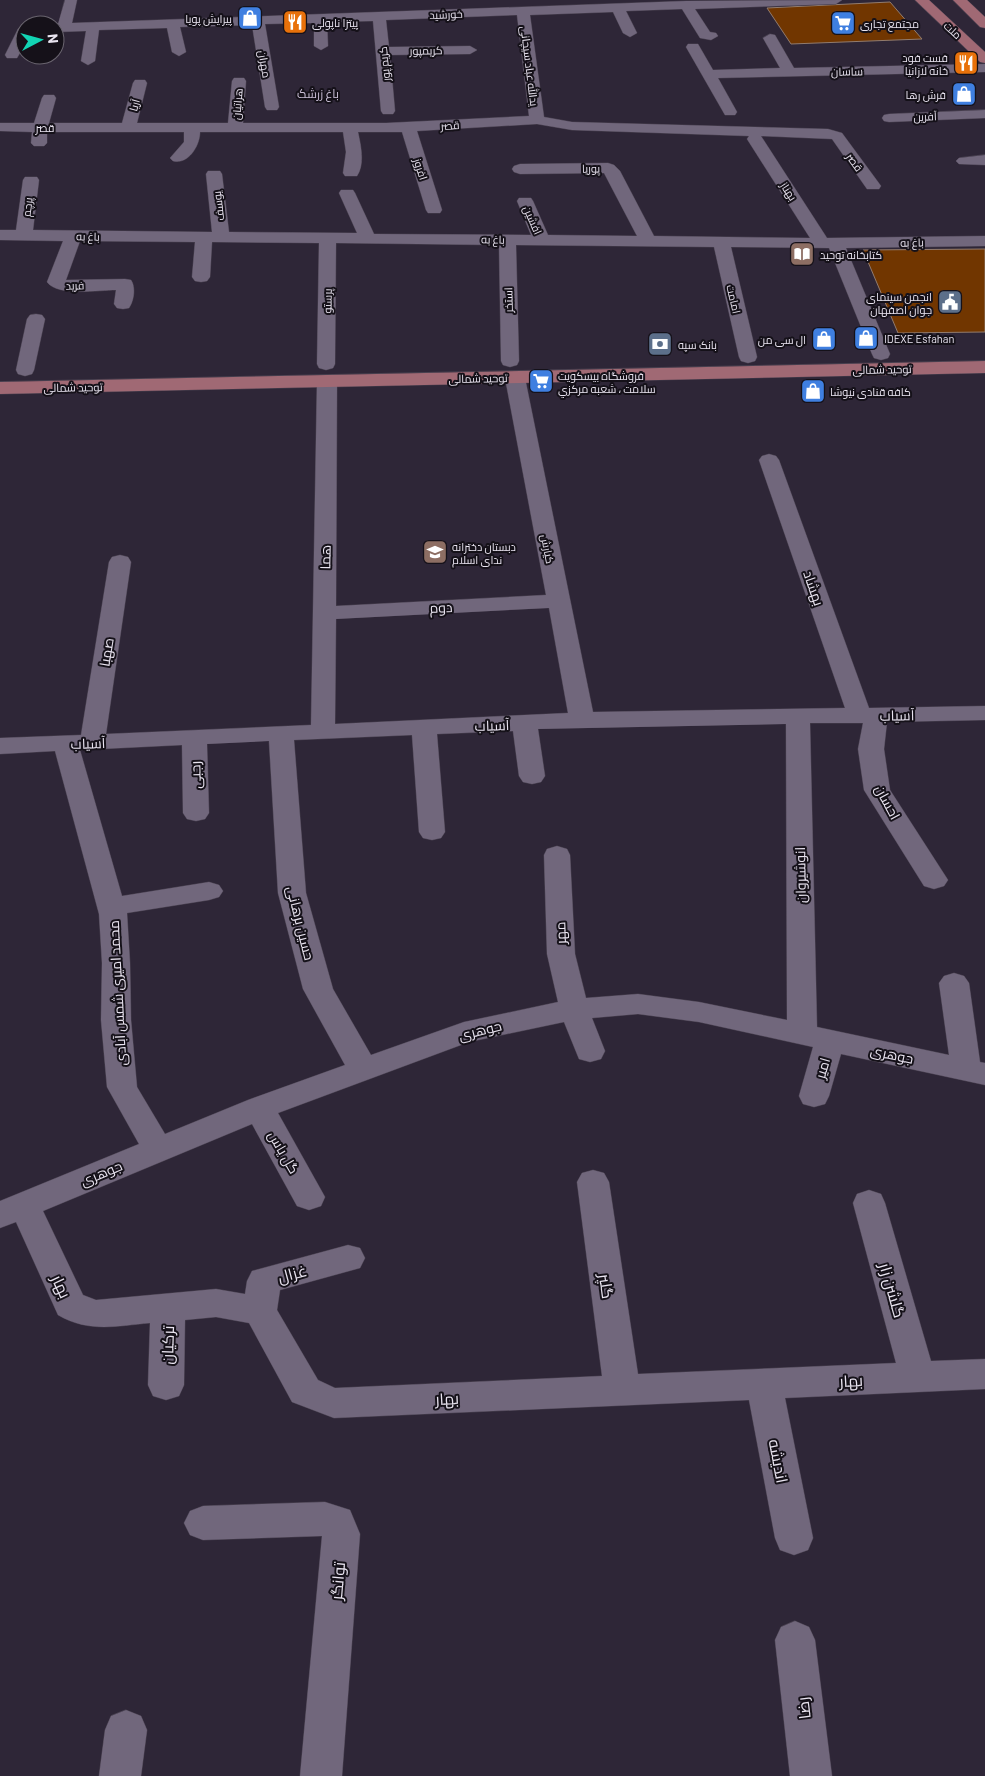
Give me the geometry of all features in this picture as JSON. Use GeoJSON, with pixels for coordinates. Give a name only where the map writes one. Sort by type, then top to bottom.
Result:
{"type":"FeatureCollection","features":[{"type":"Feature","properties":{"kind":"main road","name":"ملت"},"geometry":{"type":"LineString","coordinates":[[921,0],[985,59]]}},
{"type":"Feature","properties":{"kind":"main road","name":"ملت"},"geometry":{"type":"LineString","coordinates":[[958,0],[985,24]]}},
{"type":"Feature","properties":{"kind":"main road","name":"توحید شمالی"},"geometry":{"type":"LineString","coordinates":[[0,370],[327,373],[446,371],[748,357],[985,352]]}},
{"type":"Feature","properties":{"kind":"main road","name":"توحید شمالی"},"geometry":{"type":"LineString","coordinates":[[512,369],[985,366]]}},
{"type":"Feature","properties":{"kind":"main road","name":"توحید شمالی"},"geometry":{"type":"LineString","coordinates":[[0,388],[327,373]]}},
{"type":"Feature","properties":{"kind":"street"},"geometry":{"type":"LineString","coordinates":[[64,15],[70,0]]}},
{"type":"Feature","properties":{"kind":"street"},"geometry":{"type":"LineString","coordinates":[[414,0],[420,15]]}},
{"type":"Feature","properties":{"kind":"street","name":"خورشید"},"geometry":{"type":"LineString","coordinates":[[65,28],[263,21],[323,15],[420,15],[478,6],[523,11],[567,5],[618,8],[727,2],[836,0]]}},
{"type":"Feature","properties":{"kind":"street"},"geometry":{"type":"LineString","coordinates":[[680,4],[705,35],[711,36]]}},
{"type":"Feature","properties":{"kind":"street","name":"مهران"},"geometry":{"type":"LineString","coordinates":[[265,7],[263,21],[272,107]]}},
{"type":"Feature","properties":{"kind":"street"},"geometry":{"type":"LineString","coordinates":[[164,8],[179,52]]}},
{"type":"Feature","properties":{"kind":"street"},"geometry":{"type":"LineString","coordinates":[[618,8],[630,33]]}},
{"type":"Feature","properties":{"kind":"street","name":"یدالله عباد سیچانی"},"geometry":{"type":"LineString","coordinates":[[523,11],[537,120]]}},
{"type":"Feature","properties":{"kind":"street"},"geometry":{"type":"LineString","coordinates":[[321,46],[323,15]]}},
{"type":"Feature","properties":{"kind":"street","name":"کریم پور"},"geometry":{"type":"LineString","coordinates":[[379,16],[388,111]]}},
{"type":"Feature","properties":{"kind":"street"},"geometry":{"type":"LineString","coordinates":[[88,60],[93,27]]}},
{"type":"Feature","properties":{"kind":"street"},"geometry":{"type":"LineString","coordinates":[[8,30],[15,30]]}},
{"type":"Feature","properties":{"kind":"street"},"geometry":{"type":"LineString","coordinates":[[770,38],[790,72]]}},
{"type":"Feature","properties":{"kind":"street"},"geometry":{"type":"LineString","coordinates":[[693,47],[730,112]]}},
{"type":"Feature","properties":{"kind":"street"},"geometry":{"type":"LineString","coordinates":[[12,55],[15,49]]}},
{"type":"Feature","properties":{"kind":"street","name":"کریمپور"},"geometry":{"type":"LineString","coordinates":[[382,51],[470,50]]}},
{"type":"Feature","properties":{"kind":"street","name":"ساسان"},"geometry":{"type":"LineString","coordinates":[[709,74],[985,68]]}},
{"type":"Feature","properties":{"kind":"street"},"geometry":{"type":"LineString","coordinates":[[905,70],[915,84]]}},
{"type":"Feature","properties":{"kind":"street","name":"هراتیان"},"geometry":{"type":"LineString","coordinates":[[235,127],[239,81]]}},
{"type":"Feature","properties":{"kind":"street","name":"آریا"},"geometry":{"type":"LineString","coordinates":[[120,132],[140,83]]}},
{"type":"Feature","properties":{"kind":"street"},"geometry":{"type":"LineString","coordinates":[[39,144],[40,127],[49,98]]}},
{"type":"Feature","properties":{"kind":"street","name":"آفرین"},"geometry":{"type":"LineString","coordinates":[[889,117],[985,114]]}},
{"type":"Feature","properties":{"kind":"street","name":"قصر"},"geometry":{"type":"LineString","coordinates":[[0,127],[40,127],[120,132],[192,127],[408,127],[537,120],[572,126],[834,135],[837,136],[873,186]]}},
{"type":"Feature","properties":{"kind":"street"},"geometry":{"type":"LineString","coordinates":[[178,158],[192,144],[192,127]]}},
{"type":"Feature","properties":{"kind":"street","name":"افروز"},"geometry":{"type":"LineString","coordinates":[[408,127],[434,210]]}},
{"type":"Feature","properties":{"kind":"street"},"geometry":{"type":"LineString","coordinates":[[350,128],[354,152],[351,173]]}},
{"type":"Feature","properties":{"kind":"street","name":"بهناز"},"geometry":{"type":"LineString","coordinates":[[755,139],[829,243],[881,354]]}},
{"type":"Feature","properties":{"kind":"street"},"geometry":{"type":"LineString","coordinates":[[964,161],[985,160]]}},
{"type":"Feature","properties":{"kind":"street","name":"پوریا"},"geometry":{"type":"LineString","coordinates":[[520,169],[608,168],[612,171],[648,241]]}},
{"type":"Feature","properties":{"kind":"street","name":"یوسف"},"geometry":{"type":"LineString","coordinates":[[214,174],[222,237]]}},
{"type":"Feature","properties":{"kind":"street","name":"پرچم"},"geometry":{"type":"LineString","coordinates":[[24,235],[31,180]]}},
{"type":"Feature","properties":{"kind":"street"},"geometry":{"type":"LineString","coordinates":[[347,193],[368,238]]}},
{"type":"Feature","properties":{"kind":"street","name":"افشین"},"geometry":{"type":"LineString","coordinates":[[525,201],[542,240]]}},
{"type":"Feature","properties":{"kind":"street","name":"باغ به"},"geometry":{"type":"LineString","coordinates":[[0,235],[829,243],[985,241]]}},
{"type":"Feature","properties":{"kind":"street","name":"فرید"},"geometry":{"type":"LineString","coordinates":[[73,236],[56,282],[64,286],[125,284],[124,304]]}},
{"type":"Feature","properties":{"kind":"street"},"geometry":{"type":"LineString","coordinates":[[201,277],[204,237]]}},
{"type":"Feature","properties":{"kind":"street","name":"پرستو"},"geometry":{"type":"LineString","coordinates":[[327,373],[328,238]]}},
{"type":"Feature","properties":{"kind":"street","name":"استخر"},"geometry":{"type":"LineString","coordinates":[[506,239],[512,369]]}},
{"type":"Feature","properties":{"kind":"street","name":"امامت"},"geometry":{"type":"LineString","coordinates":[[721,242],[748,357]]}},
{"type":"Feature","properties":{"kind":"street"},"geometry":{"type":"LineString","coordinates":[[25,370],[36,319]]}},
{"type":"Feature","properties":{"kind":"street","name":"کیارش"},"geometry":{"type":"LineString","coordinates":[[512,369],[582,720]]}},
{"type":"Feature","properties":{"kind":"street","name":"هما"},"geometry":{"type":"LineString","coordinates":[[323,732],[327,373]]}},
{"type":"Feature","properties":{"kind":"street","name":"بهشاد"},"geometry":{"type":"LineString","coordinates":[[769,460],[868,716]]}},
{"type":"Feature","properties":{"kind":"street","name":"صهبا"},"geometry":{"type":"LineString","coordinates":[[79,743],[120,562]]}},
{"type":"Feature","properties":{"kind":"street","name":"دوم"},"geometry":{"type":"LineString","coordinates":[[324,613],[558,601]]}},
{"type":"Feature","properties":{"kind":"street","name":"آسیاب"},"geometry":{"type":"LineString","coordinates":[[0,746],[582,720],[985,714]]}},
{"type":"Feature","properties":{"kind":"street","name":"احسان"},"geometry":{"type":"LineString","coordinates":[[868,716],[871,750],[878,790],[934,880]]}},
{"type":"Feature","properties":{"kind":"street","name":"انوشیروان"},"geometry":{"type":"LineString","coordinates":[[798,717],[816,1037]]}},
{"type":"Feature","properties":{"kind":"street"},"geometry":{"type":"LineString","coordinates":[[525,724],[532,776]]}},
{"type":"Feature","properties":{"kind":"street"},"geometry":{"type":"LineString","coordinates":[[424,728],[432,832]]}},
{"type":"Feature","properties":{"kind":"street","name":"حسین برهانی"},"geometry":{"type":"LineString","coordinates":[[281,734],[292,893],[318,989],[363,1070]]}},
{"type":"Feature","properties":{"kind":"street","name":"رجبی"},"geometry":{"type":"LineString","coordinates":[[194,738],[196,813]]}},
{"type":"Feature","properties":{"kind":"street","name":"محمد امیری شمس آبادی"},"geometry":{"type":"LineString","coordinates":[[79,743],[110,907],[116,963],[116,1020],[122,1087],[158,1149]]}},
{"type":"Feature","properties":{"kind":"street","name":"مهر"},"geometry":{"type":"LineString","coordinates":[[557,855],[561,954],[574,1009],[590,1052]]}},
{"type":"Feature","properties":{"kind":"street"},"geometry":{"type":"LineString","coordinates":[[110,907],[208,891]]}},
{"type":"Feature","properties":{"kind":"street"},"geometry":{"type":"LineString","coordinates":[[954,983],[976,1072]]}},
{"type":"Feature","properties":{"kind":"street","name":"جوهری"},"geometry":{"type":"LineString","coordinates":[[12,1210],[259,1108],[464,1033],[574,1009],[638,1004],[699,1012],[976,1072]]}},
{"type":"Feature","properties":{"kind":"street","name":"امیر"},"geometry":{"type":"LineString","coordinates":[[814,1096],[816,1037]]}},
{"type":"Feature","properties":{"kind":"street","name":"گل یاس"},"geometry":{"type":"LineString","coordinates":[[259,1108],[309,1197]]}},
{"type":"Feature","properties":{"kind":"street","name":"گلپر"},"geometry":{"type":"LineString","coordinates":[[593,1182],[622,1390]]}},
{"type":"Feature","properties":{"kind":"street","name":"گلشن زار"},"geometry":{"type":"LineString","coordinates":[[869,1203],[918,1377]]}},
{"type":"Feature","properties":{"kind":"street","name":"بهار"},"geometry":{"type":"LineString","coordinates":[[12,1210],[70,1305],[82,1312],[96,1314],[216,1303],[260,1311],[305,1391],[334,1403],[985,1374]]}},
{"type":"Feature","properties":{"kind":"street","name":"غزال"},"geometry":{"type":"LineString","coordinates":[[260,1311],[264,1281],[348,1258]]}},
{"type":"Feature","properties":{"kind":"street","name":"ترکیان"},"geometry":{"type":"LineString","coordinates":[[166,1385],[168,1306]]}},
{"type":"Feature","properties":{"kind":"street","name":"اندیشه"},"geometry":{"type":"LineString","coordinates":[[764,1384],[794,1538]]}},
{"type":"Feature","properties":{"kind":"street","name":"توانگر"},"geometry":{"type":"LineString","coordinates":[[202,1523],[325,1519],[337,1522],[341,1534],[320,1776]]}},
{"type":"Feature","properties":{"kind":"street","name":"رضا"},"geometry":{"type":"LineString","coordinates":[[795,1640],[811,1776]]}},
{"type":"Feature","properties":{"kind":"street"},"geometry":{"type":"LineString","coordinates":[[120,1776],[126,1730]]}},
{"type":"Feature","properties":{"kind":"building","name":"مجتمع تجاری"},"geometry":{"type":"Polygon","coordinates":[[[890,2],[922,39],[791,44],[767,8],[890,2]]]}},
{"type":"Feature","properties":{"kind":"building"},"geometry":{"type":"Polygon","coordinates":[[[985,249],[985,332],[898,333],[863,250],[985,249]]]}},
{"type":"Feature","properties":{"kind":"place","name":"پیرایش پویا"},"geometry":{"type":"Point","coordinates":[250,18]}},
{"type":"Feature","properties":{"kind":"place","name":"پیتزا ناپولی"},"geometry":{"type":"Point","coordinates":[295,22]}},
{"type":"Feature","properties":{"kind":"place","name":"مجتمع تجاری"},"geometry":{"type":"Point","coordinates":[843,23]}},
{"type":"Feature","properties":{"kind":"place","name":"فست فود خانه لازانیا"},"geometry":{"type":"Point","coordinates":[966,63]}},
{"type":"Feature","properties":{"kind":"place","name":"فرش رها"},"geometry":{"type":"Point","coordinates":[964,94]}},
{"type":"Feature","properties":{"kind":"place","name":"کتابخانه توحید"},"geometry":{"type":"Point","coordinates":[802,254]}},
{"type":"Feature","properties":{"kind":"place","name":"انجمن سینمای جوان اصفهان"},"geometry":{"type":"Point","coordinates":[950,302]}},
{"type":"Feature","properties":{"kind":"place","name":"IDEXE Esfahan"},"geometry":{"type":"Point","coordinates":[866,338]}},
{"type":"Feature","properties":{"kind":"place","name":"ال سی من"},"geometry":{"type":"Point","coordinates":[824,339]}},
{"type":"Feature","properties":{"kind":"place","name":"بانک سپه"},"geometry":{"type":"Point","coordinates":[660,344]}},
{"type":"Feature","properties":{"kind":"place","name":"فروشگاه بيسكويت سلامت ، شعبه مركزي"},"geometry":{"type":"Point","coordinates":[541,381]}},
{"type":"Feature","properties":{"kind":"place","name":"کافه قنادی نیوشا"},"geometry":{"type":"Point","coordinates":[813,391]}},
{"type":"Feature","properties":{"kind":"place","name":"دبستان دخترانه ندای اسلام"},"geometry":{"type":"Point","coordinates":[435,552]}},
{"type":"Feature","properties":{"kind":"district","name":"باغ زرشک"},"geometry":{"type":"Point","coordinates":[318,93]}}]}
